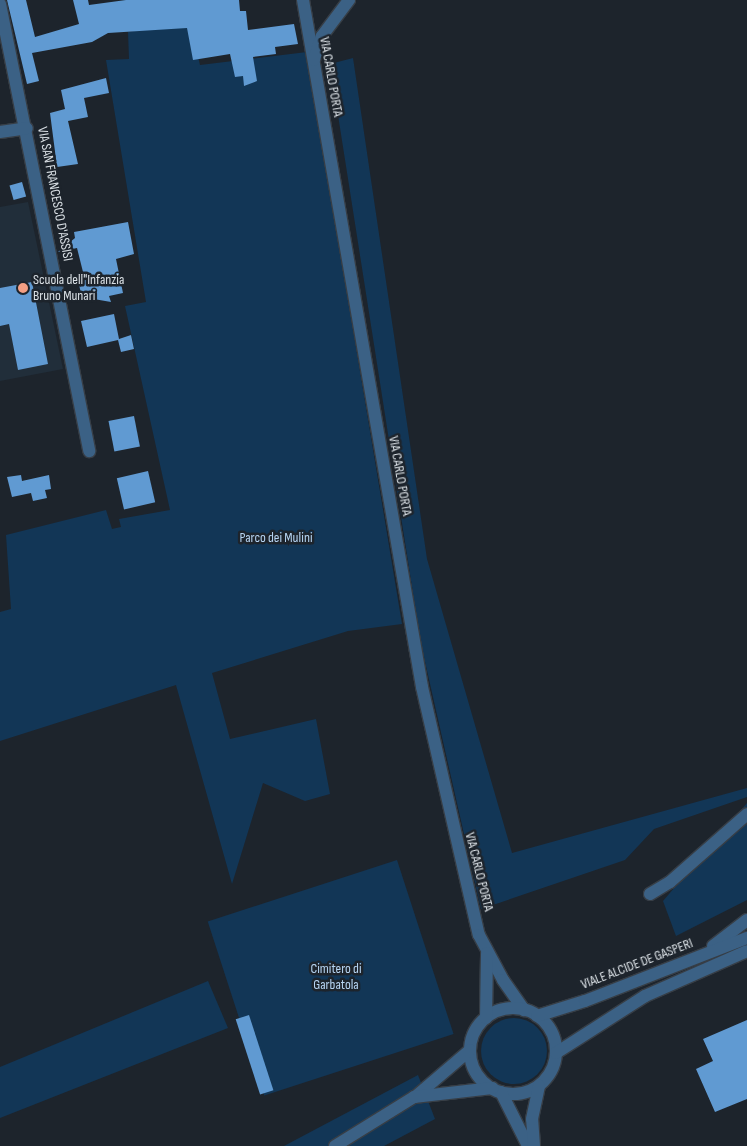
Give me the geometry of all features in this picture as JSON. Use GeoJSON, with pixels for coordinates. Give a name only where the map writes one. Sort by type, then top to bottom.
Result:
{"type":"FeatureCollection","features":[{"type":"Feature","properties":{"kind":"street","name":"VIA CARLO PORTA"},"geometry":{"type":"LineString","coordinates":[[302,0],[422,686],[479,935],[487,953]]}},
{"type":"Feature","properties":{"kind":"street"},"geometry":{"type":"LineString","coordinates":[[313,62],[322,36],[349,0]]}},
{"type":"Feature","properties":{"kind":"street","name":"VIA SAN FRANCESCO D'ASSISI"},"geometry":{"type":"LineString","coordinates":[[0,4],[27,128],[89,450]]}},
{"type":"Feature","properties":{"kind":"street"},"geometry":{"type":"LineString","coordinates":[[0,132],[27,128]]}},
{"type":"Feature","properties":{"kind":"street"},"geometry":{"type":"LineString","coordinates":[[650,894],[670,882],[747,814]]}},
{"type":"Feature","properties":{"kind":"street"},"geometry":{"type":"LineString","coordinates":[[696,958],[747,920]]}},
{"type":"Feature","properties":{"kind":"street","name":"VIALE ALCIDE DE GASPERI"},"geometry":{"type":"LineString","coordinates":[[537,1016],[747,938]]}},
{"type":"Feature","properties":{"kind":"street"},"geometry":{"type":"LineString","coordinates":[[556,1053],[645,996],[747,951]]}},
{"type":"Feature","properties":{"kind":"street"},"geometry":{"type":"LineString","coordinates":[[487,953],[524,1010]]}},
{"type":"Feature","properties":{"kind":"street"},"geometry":{"type":"LineString","coordinates":[[486,1018],[487,953]]}},
{"type":"Feature","properties":{"kind":"street"},"geometry":{"type":"LineString","coordinates":[[528,1146],[497,1090],[476,1072],[470,1050],[475,1032],[486,1018],[511,1008],[524,1010],[537,1016],[554,1038],[556,1053],[551,1072],[539,1086],[532,1119],[534,1146]]}},
{"type":"Feature","properties":{"kind":"street"},"geometry":{"type":"LineString","coordinates":[[335,1146],[414,1098],[470,1050]]}},
{"type":"Feature","properties":{"kind":"street"},"geometry":{"type":"LineString","coordinates":[[414,1098],[497,1090],[514,1094],[539,1086]]}},
{"type":"Feature","properties":{"kind":"shaded area","name":"Scuola dell\"Infanzia Bruno Munari"},"geometry":{"type":"Polygon","coordinates":[[[28,202],[63,369],[0,381],[0,207],[28,202]]]}},
{"type":"Feature","properties":{"kind":"green space","name":"Parco dei Mulini"},"geometry":{"type":"Polygon","coordinates":[[[190,22],[200,65],[307,52],[402,624],[348,631],[212,673],[230,739],[316,719],[330,794],[305,801],[263,783],[232,884],[176,685],[0,741],[0,612],[11,609],[6,535],[106,510],[112,529],[121,527],[119,519],[170,510],[125,306],[146,302],[106,60],[129,59],[128,32],[190,22]]]}},
{"type":"Feature","properties":{"kind":"green space"},"geometry":{"type":"Polygon","coordinates":[[[353,58],[427,559],[512,853],[747,788],[747,797],[654,829],[625,860],[481,909],[421,644],[330,64],[353,58]]]}},
{"type":"Feature","properties":{"kind":"green space"},"geometry":{"type":"Polygon","coordinates":[[[747,803],[747,900],[676,936],[663,901],[747,803]]]}},
{"type":"Feature","properties":{"kind":"green space","name":"Cimitero di Garbatola"},"geometry":{"type":"Polygon","coordinates":[[[397,860],[454,1034],[264,1096],[208,921],[397,860]]]}},
{"type":"Feature","properties":{"kind":"green space"},"geometry":{"type":"Polygon","coordinates":[[[208,981],[228,1028],[0,1118],[0,1067],[208,981]]]}},
{"type":"Feature","properties":{"kind":"green space"},"geometry":{"type":"Polygon","coordinates":[[[508,1018],[520,1018],[532,1023],[542,1033],[547,1045],[545,1064],[532,1079],[520,1084],[508,1084],[496,1079],[486,1069],[481,1057],[481,1045],[486,1033],[496,1023],[508,1018]]]}},
{"type":"Feature","properties":{"kind":"green space"},"geometry":{"type":"Polygon","coordinates":[[[418,1075],[435,1119],[384,1146],[284,1146],[418,1075]]]}},
{"type":"Feature","properties":{"kind":"building"},"geometry":{"type":"Polygon","coordinates":[[[7,0],[26,0],[35,37],[79,24],[73,0],[88,0],[89,5],[126,0],[239,0],[240,11],[246,11],[248,30],[294,24],[298,44],[275,47],[276,54],[253,57],[257,81],[244,86],[243,76],[235,77],[230,54],[193,60],[187,28],[108,33],[92,42],[32,53],[39,81],[27,84],[7,0]]]}},
{"type":"Feature","properties":{"kind":"building"},"geometry":{"type":"Polygon","coordinates":[[[106,78],[109,93],[84,98],[88,117],[68,121],[78,164],[57,167],[50,113],[65,109],[61,90],[106,78]]]}},
{"type":"Feature","properties":{"kind":"building"},"geometry":{"type":"Polygon","coordinates":[[[22,182],[26,196],[14,200],[10,186],[22,182]]]}},
{"type":"Feature","properties":{"kind":"building"},"geometry":{"type":"Polygon","coordinates":[[[128,222],[134,254],[116,259],[123,293],[109,296],[111,302],[82,297],[78,281],[85,280],[77,248],[58,252],[75,238],[74,232],[128,222]]]}},
{"type":"Feature","properties":{"kind":"building"},"geometry":{"type":"Polygon","coordinates":[[[32,282],[48,364],[18,370],[9,324],[0,326],[0,288],[32,282]]]}},
{"type":"Feature","properties":{"kind":"building"},"geometry":{"type":"Polygon","coordinates":[[[114,314],[119,339],[131,335],[134,349],[121,352],[118,340],[87,347],[81,321],[114,314]]]}},
{"type":"Feature","properties":{"kind":"building"},"geometry":{"type":"Polygon","coordinates":[[[134,416],[140,446],[114,451],[108,421],[134,416]]]}},
{"type":"Feature","properties":{"kind":"building"},"geometry":{"type":"Polygon","coordinates":[[[148,471],[155,502],[124,509],[117,478],[148,471]]]}},
{"type":"Feature","properties":{"kind":"building"},"geometry":{"type":"Polygon","coordinates":[[[21,475],[22,481],[49,475],[51,489],[45,490],[47,498],[33,501],[31,493],[12,497],[7,477],[21,475]]]}},
{"type":"Feature","properties":{"kind":"building"},"geometry":{"type":"Polygon","coordinates":[[[249,1015],[273,1090],[260,1094],[236,1019],[249,1015]]]}},
{"type":"Feature","properties":{"kind":"building"},"geometry":{"type":"Polygon","coordinates":[[[747,1020],[747,1099],[715,1112],[696,1069],[713,1061],[703,1039],[747,1020]]]}},
{"type":"Feature","properties":{"kind":"place","name":"Scuola dell\"Infanzia Bruno Munari"},"geometry":{"type":"Point","coordinates":[23,288]}}]}
